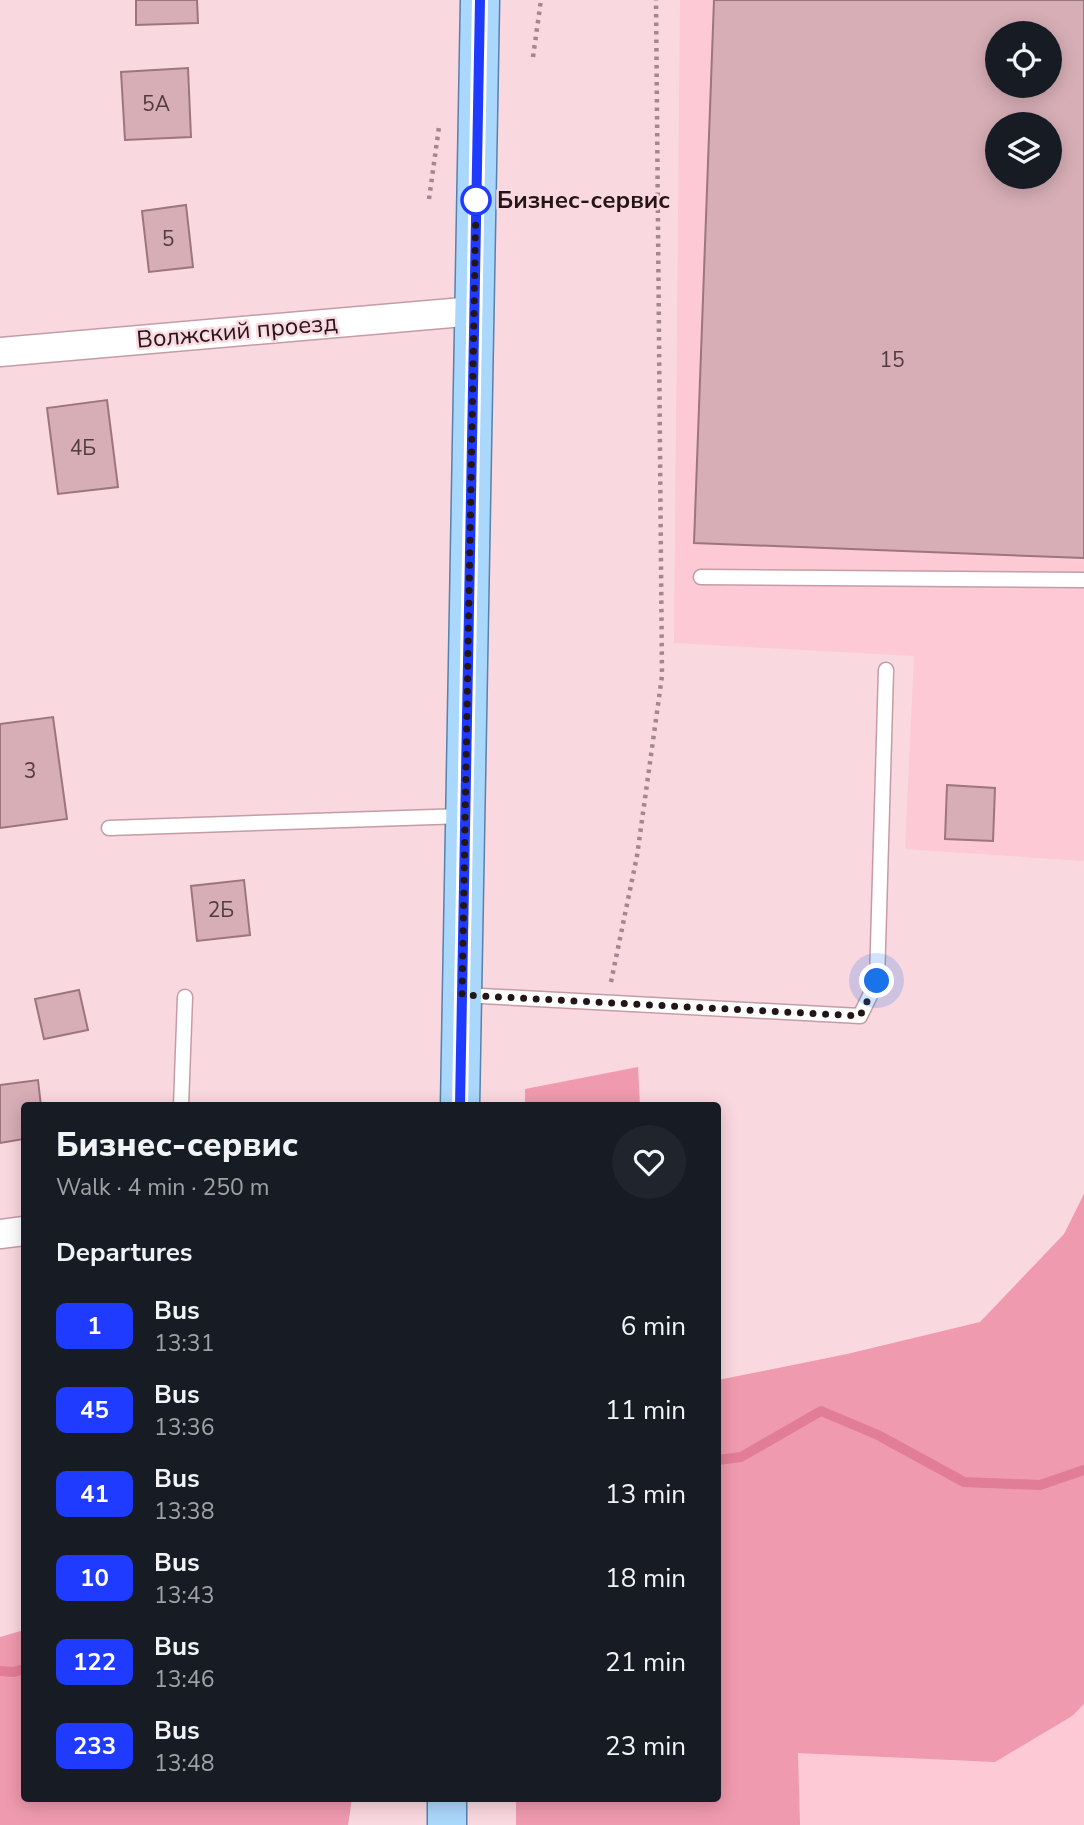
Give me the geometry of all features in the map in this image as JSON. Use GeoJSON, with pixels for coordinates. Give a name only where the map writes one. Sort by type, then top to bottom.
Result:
{"type":"FeatureCollection","features":[{"type":"Feature","properties":{"kind":"main road"},"geometry":{"type":"LineString","coordinates":[[460,1102],[480,0]]}},
{"type":"Feature","properties":{"kind":"main road"},"geometry":{"type":"LineString","coordinates":[[447,1802],[447,1825]]}},
{"type":"Feature","properties":{"kind":"street","name":"Волжский проезд"},"geometry":{"type":"LineString","coordinates":[[0,352],[475,311]]}},
{"type":"Feature","properties":{"kind":"street"},"geometry":{"type":"LineString","coordinates":[[0,1234],[21,1231]]}},
{"type":"Feature","properties":{"kind":"lane"},"geometry":{"type":"LineString","coordinates":[[702,577],[1084,580]]}},
{"type":"Feature","properties":{"kind":"lane"},"geometry":{"type":"LineString","coordinates":[[462,995],[860,1016],[877,981],[886,670]]}},
{"type":"Feature","properties":{"kind":"lane"},"geometry":{"type":"LineString","coordinates":[[109,828],[465,816]]}},
{"type":"Feature","properties":{"kind":"lane"},"geometry":{"type":"LineString","coordinates":[[181,1102],[185,997]]}},
{"type":"Feature","properties":{"kind":"path"},"geometry":{"type":"LineString","coordinates":[[533,57],[541,0]]}},
{"type":"Feature","properties":{"kind":"path"},"geometry":{"type":"LineString","coordinates":[[605,1003],[617,960],[637,856],[662,677],[656,0]]}},
{"type":"Feature","properties":{"kind":"shaded area"},"geometry":{"type":"Polygon","coordinates":[[[680,0],[1084,0],[1084,861],[905,849],[914,656],[674,643],[680,0]]]}},
{"type":"Feature","properties":{"kind":"shaded area"},"geometry":{"type":"Polygon","coordinates":[[[638,1067],[640,1102],[525,1102],[525,1089],[638,1067]]]}},
{"type":"Feature","properties":{"kind":"shaded area"},"geometry":{"type":"Polygon","coordinates":[[[1084,1194],[1084,1704],[1072,1716],[995,1762],[798,1753],[800,1825],[516,1825],[516,1802],[721,1802],[721,1379],[847,1354],[980,1322],[1064,1234],[1084,1194]]]}},
{"type":"Feature","properties":{"kind":"shaded area"},"geometry":{"type":"Polygon","coordinates":[[[21,1631],[21,1802],[352,1802],[348,1825],[0,1825],[0,1637],[21,1631]]]}},
{"type":"Feature","properties":{"kind":"shaded area"},"geometry":{"type":"Polygon","coordinates":[[[1084,1651],[1084,1825],[744,1825],[747,1655],[1084,1651]]]}},
{"type":"Feature","properties":{"kind":"building"},"geometry":{"type":"Polygon","coordinates":[[[136,0],[197,0],[198,23],[136,25],[136,0]]]}},
{"type":"Feature","properties":{"kind":"building"},"geometry":{"type":"Polygon","coordinates":[[[714,0],[1084,0],[1084,558],[694,543],[714,0]]]}},
{"type":"Feature","properties":{"kind":"building"},"geometry":{"type":"Polygon","coordinates":[[[188,68],[191,137],[125,140],[121,72],[188,68]]]}},
{"type":"Feature","properties":{"kind":"building"},"geometry":{"type":"Polygon","coordinates":[[[186,205],[193,267],[149,272],[142,211],[186,205]]]}},
{"type":"Feature","properties":{"kind":"building"},"geometry":{"type":"Polygon","coordinates":[[[107,400],[118,487],[58,494],[47,408],[107,400]]]}},
{"type":"Feature","properties":{"kind":"building"},"geometry":{"type":"Polygon","coordinates":[[[53,717],[67,819],[0,828],[0,724],[53,717]]]}},
{"type":"Feature","properties":{"kind":"building"},"geometry":{"type":"Polygon","coordinates":[[[947,785],[995,788],[993,841],[945,839],[947,785]]]}},
{"type":"Feature","properties":{"kind":"building"},"geometry":{"type":"Polygon","coordinates":[[[244,880],[250,935],[197,941],[191,886],[244,880]]]}},
{"type":"Feature","properties":{"kind":"building"},"geometry":{"type":"Polygon","coordinates":[[[79,990],[88,1030],[44,1039],[35,999],[79,990]]]}},
{"type":"Feature","properties":{"kind":"building"},"geometry":{"type":"Polygon","coordinates":[[[38,1080],[41,1102],[21,1102],[21,1140],[0,1143],[0,1085],[38,1080]]]}},
{"type":"Feature","properties":{"kind":"waterway"},"geometry":{"type":"LineString","coordinates":[[721,1460],[741,1457],[821,1411],[878,1435],[964,1482],[1040,1485],[1084,1470]]}},
{"type":"Feature","properties":{"kind":"waterway"},"geometry":{"type":"LineString","coordinates":[[0,1671],[21,1670]]}},
{"type":"Feature","properties":{"kind":"bus line","name":"1"},"geometry":{"type":"LineString","coordinates":[[460,1102],[480,0]]}},
{"type":"Feature","properties":{"kind":"place","name":"Бизнес-сервис"},"geometry":{"type":"Point","coordinates":[476,200]}},
{"type":"Feature","properties":{"kind":"route"},"geometry":{"type":"LineString","coordinates":[[476,200],[462,995],[860,1016],[877,981]]}}]}
